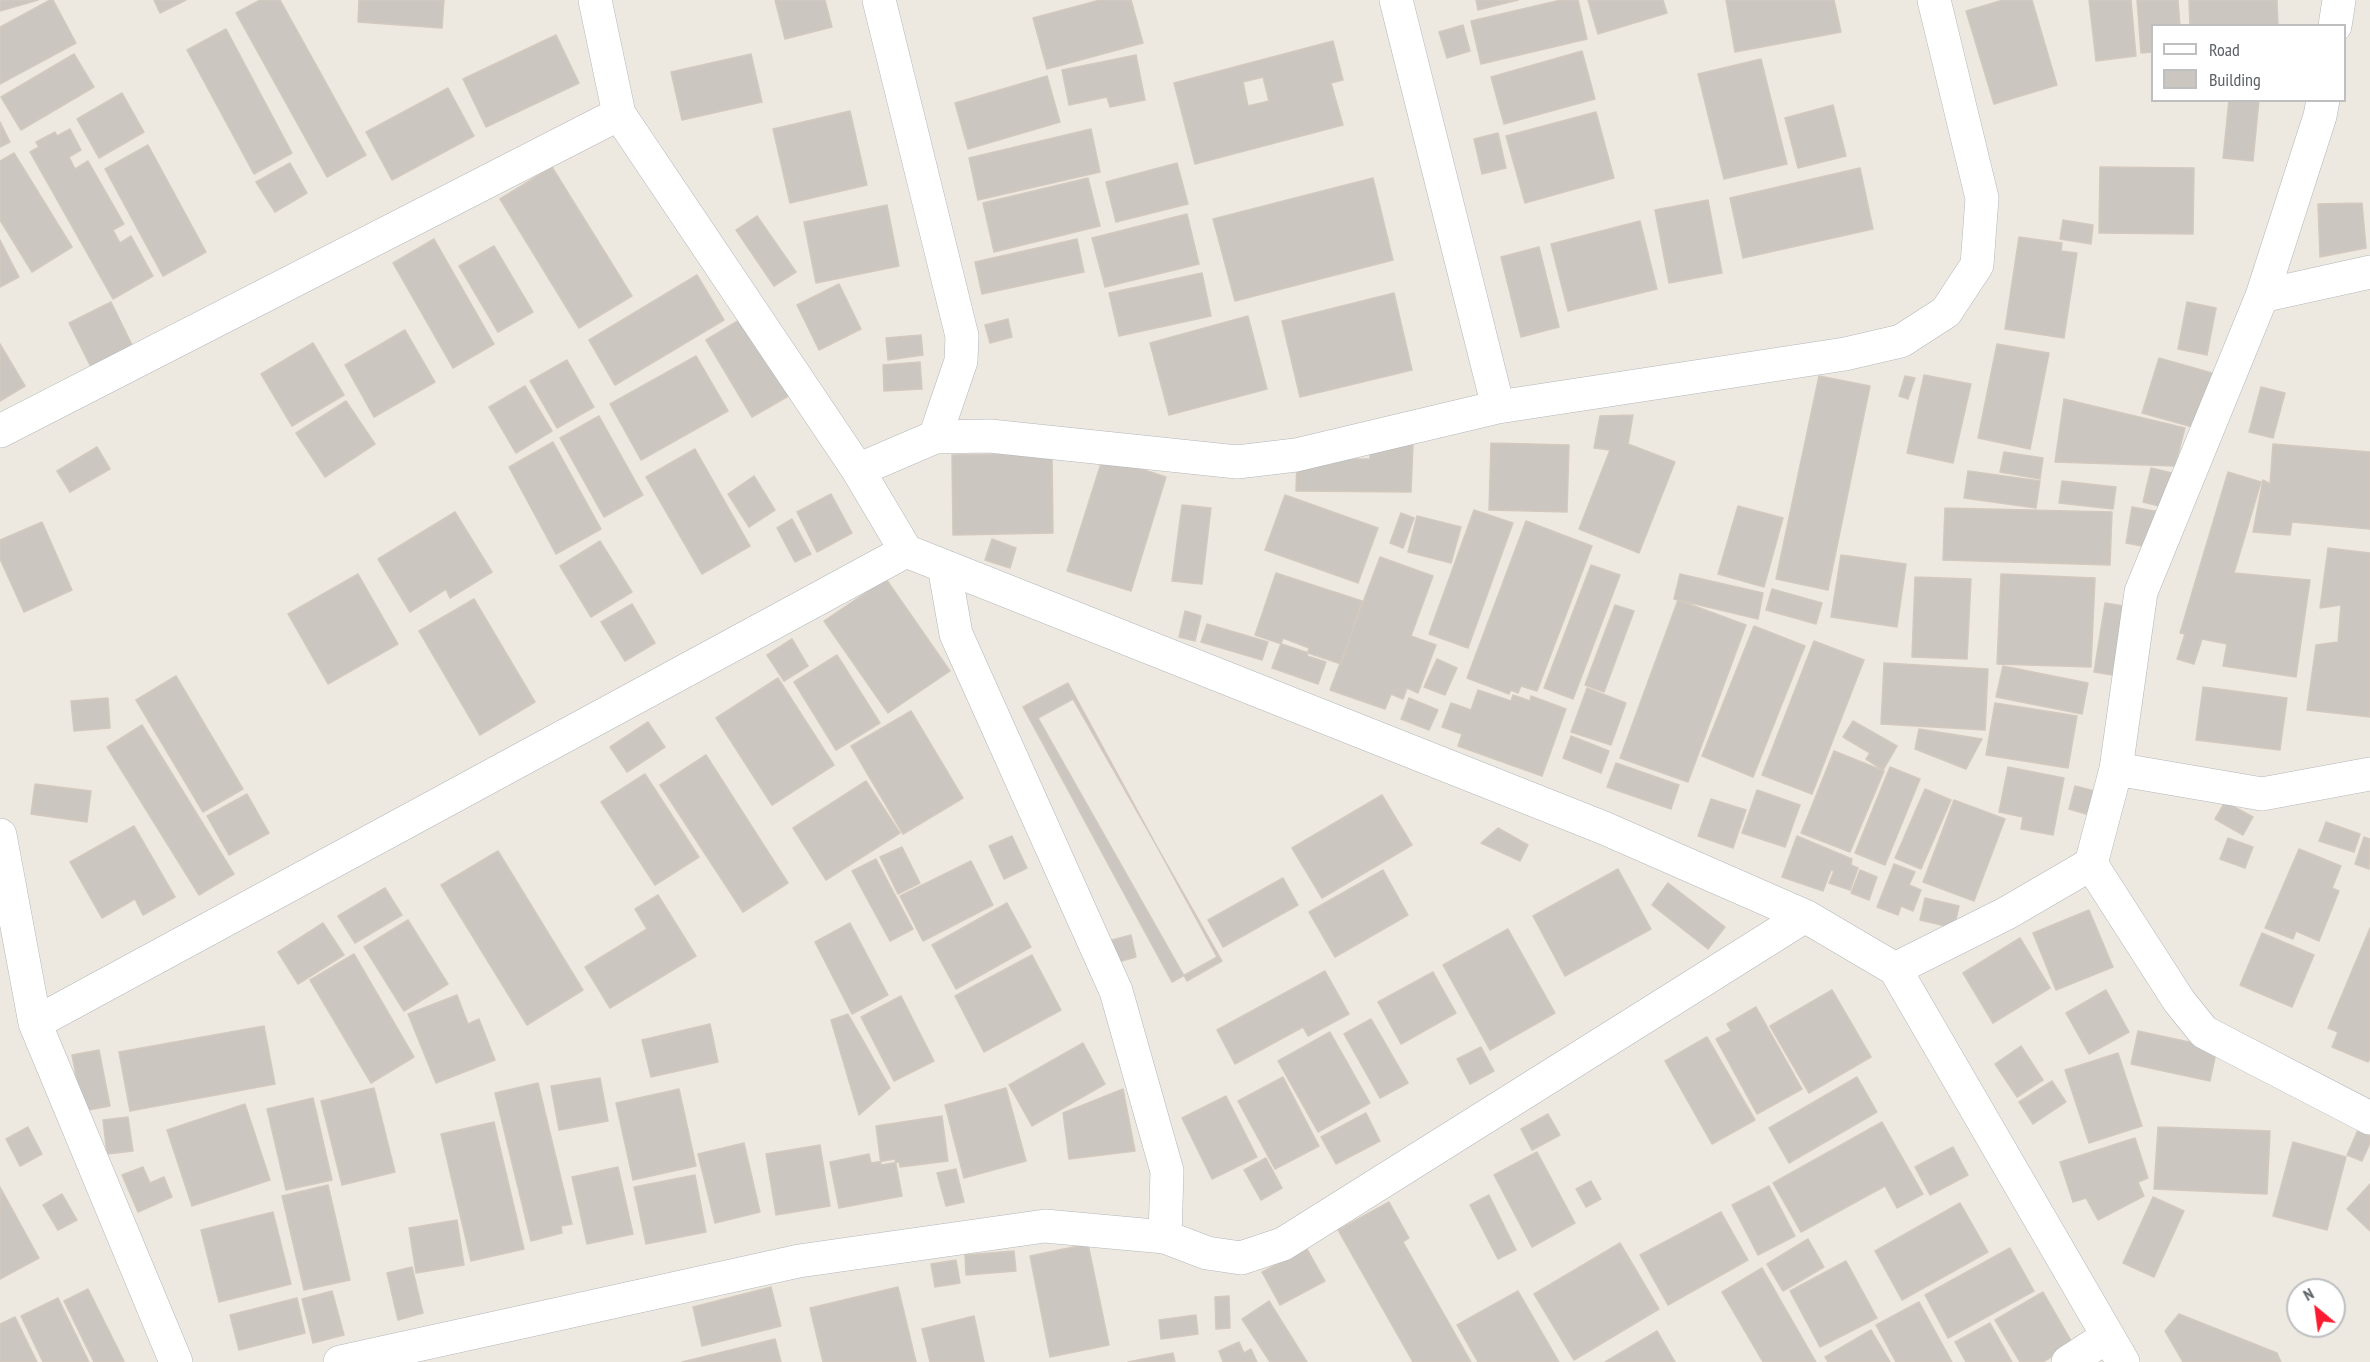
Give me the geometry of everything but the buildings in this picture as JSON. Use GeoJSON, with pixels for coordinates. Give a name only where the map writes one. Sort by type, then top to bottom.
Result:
{"type":"FeatureCollection","features":[{"type":"Feature","properties":{"kind":"street"},"geometry":{"type":"LineString","coordinates":[[595,0],[618,114],[858,470],[906,551],[1604,828],[1805,916],[1895,969],[2115,1349],[2068,1362]]}},
{"type":"Feature","properties":{"kind":"street"},"geometry":{"type":"LineString","coordinates":[[879,0],[962,336],[961,361],[935,436]]}},
{"type":"Feature","properties":{"kind":"street"},"geometry":{"type":"LineString","coordinates":[[1395,0],[1497,407]]}},
{"type":"Feature","properties":{"kind":"street"},"geometry":{"type":"LineString","coordinates":[[858,470],[935,436],[990,436],[1237,462],[1296,455],[1497,407],[1845,354],[1901,341],[1946,312],[1977,265],[1982,198],[1934,0]]}},
{"type":"Feature","properties":{"kind":"street"},"geometry":{"type":"LineString","coordinates":[[2335,24],[2339,0]]}},
{"type":"Feature","properties":{"kind":"street"},"geometry":{"type":"LineString","coordinates":[[1895,969],[2007,912],[2091,864],[2116,769],[2141,592],[2262,296],[2323,102]]}},
{"type":"Feature","properties":{"kind":"street"},"geometry":{"type":"LineString","coordinates":[[0,431],[618,114]]}},
{"type":"Feature","properties":{"kind":"street"},"geometry":{"type":"LineString","coordinates":[[2262,296],[2370,272]]}},
{"type":"Feature","properties":{"kind":"street"},"geometry":{"type":"LineString","coordinates":[[35,1023],[906,551]]}},
{"type":"Feature","properties":{"kind":"street"},"geometry":{"type":"LineString","coordinates":[[944,566],[956,634],[1116,991],[1167,1171],[1165,1237]]}},
{"type":"Feature","properties":{"kind":"street"},"geometry":{"type":"LineString","coordinates":[[2116,769],[2262,794],[2370,774]]}},
{"type":"Feature","properties":{"kind":"street"},"geometry":{"type":"LineString","coordinates":[[0,835],[35,1023],[176,1362]]}},
{"type":"Feature","properties":{"kind":"street"},"geometry":{"type":"LineString","coordinates":[[2091,864],[2179,1001],[2204,1032],[2370,1118]]}},
{"type":"Feature","properties":{"kind":"street"},"geometry":{"type":"LineString","coordinates":[[340,1362],[799,1261],[1045,1226],[1165,1237],[1207,1253],[1241,1258],[1283,1244],[1805,916]]}}]}
